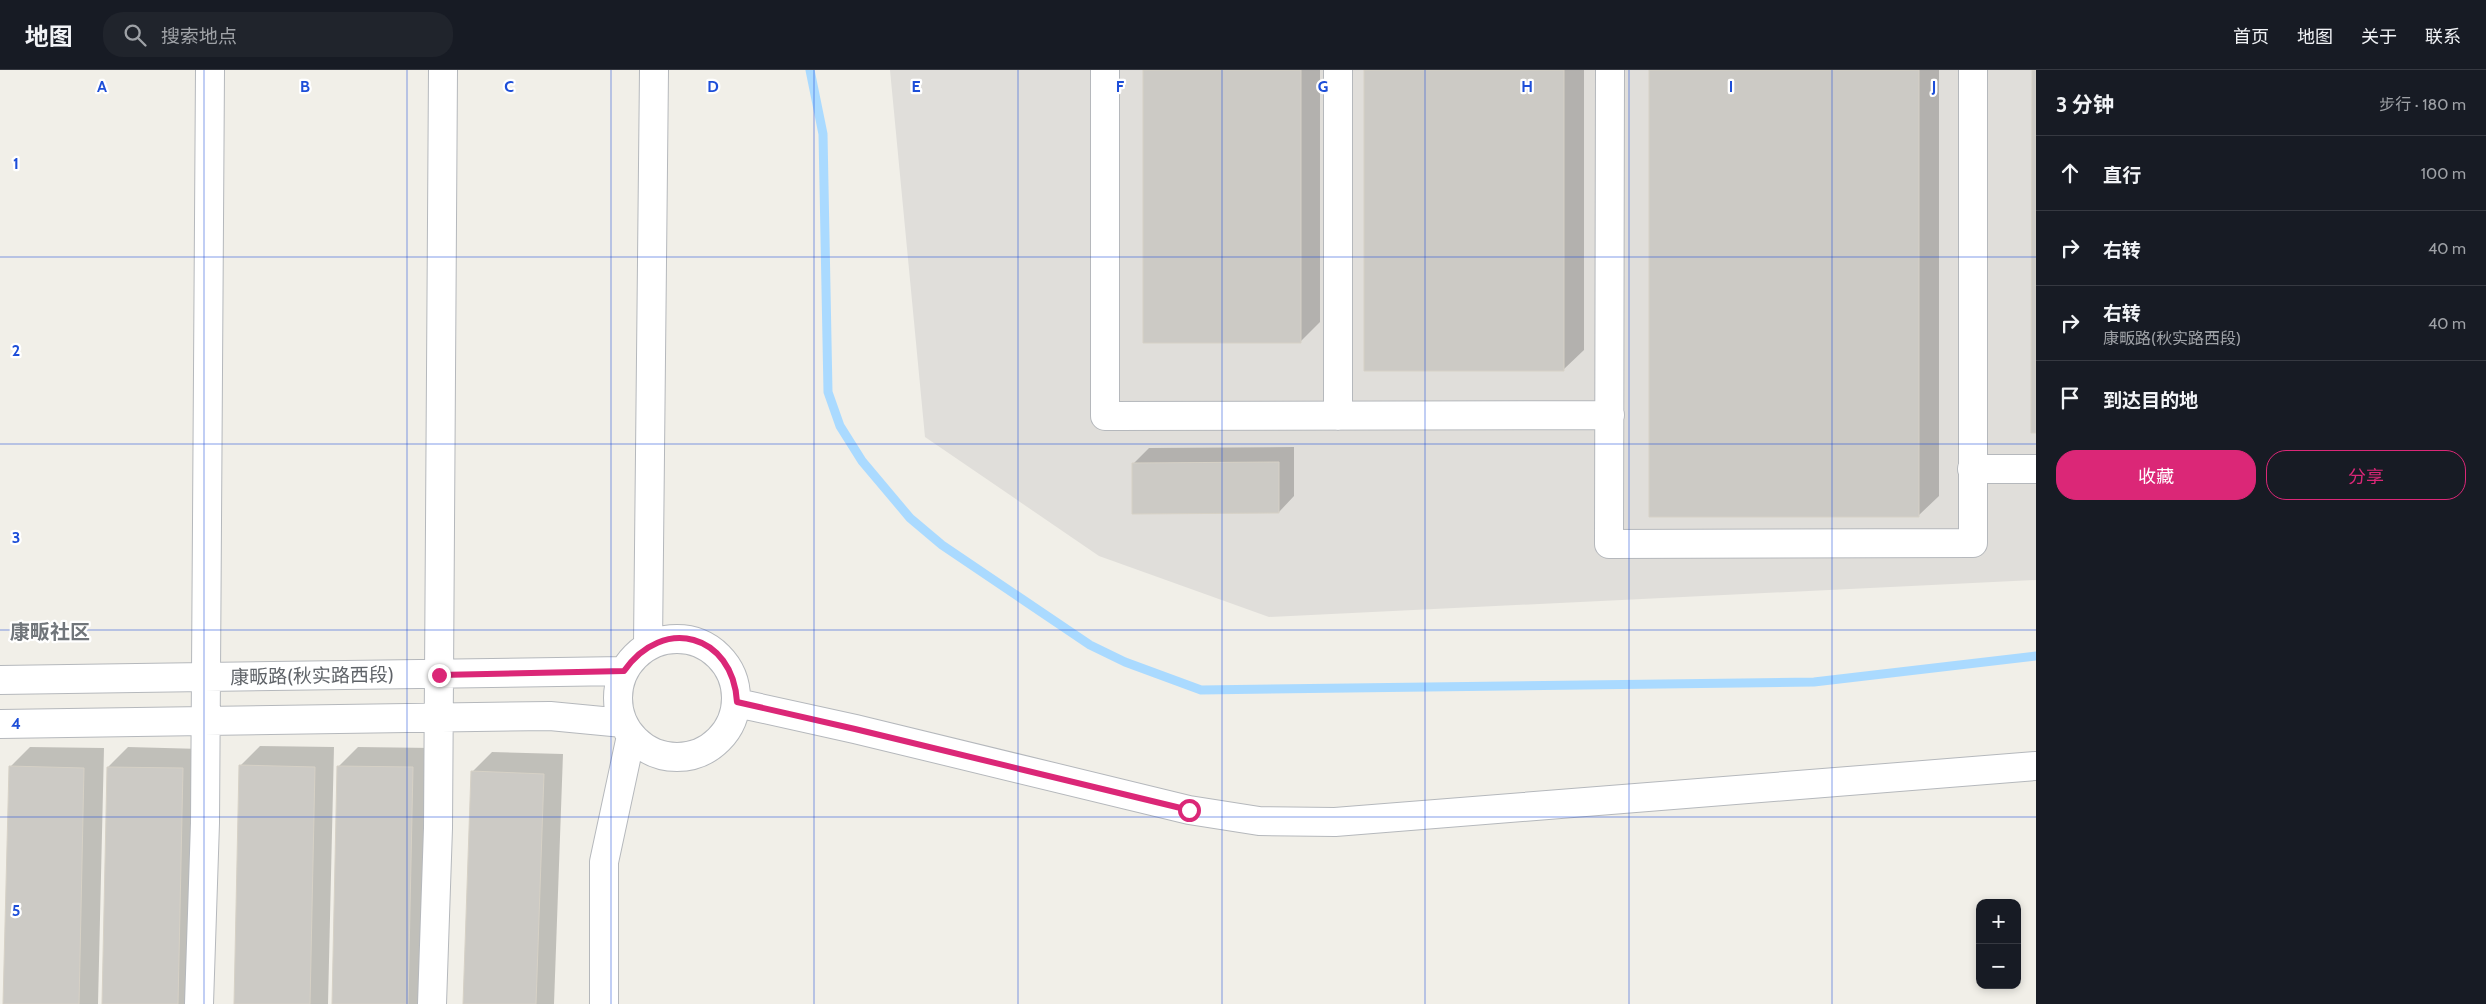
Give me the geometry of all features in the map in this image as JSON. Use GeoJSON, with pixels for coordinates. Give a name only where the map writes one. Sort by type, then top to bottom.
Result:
{"type":"FeatureCollection","features":[{"type":"Feature","properties":{"kind":"street"},"geometry":{"type":"LineString","coordinates":[[198,1004],[205,823],[210,70]]}},
{"type":"Feature","properties":{"kind":"street"},"geometry":{"type":"LineString","coordinates":[[432,1004],[438,828],[443,70]]}},
{"type":"Feature","properties":{"kind":"street"},"geometry":{"type":"LineString","coordinates":[[648,645],[654,70]]}},
{"type":"Feature","properties":{"kind":"street"},"geometry":{"type":"LineString","coordinates":[[1105,70],[1105,416],[1610,415]]}},
{"type":"Feature","properties":{"kind":"street"},"geometry":{"type":"LineString","coordinates":[[1338,70],[1338,416]]}},
{"type":"Feature","properties":{"kind":"street"},"geometry":{"type":"LineString","coordinates":[[1610,70],[1609,544],[1973,542],[1973,70]]}},
{"type":"Feature","properties":{"kind":"street"},"geometry":{"type":"LineString","coordinates":[[1972,469],[2036,469]]}},
{"type":"Feature","properties":{"kind":"street"},"geometry":{"type":"LineString","coordinates":[[684,638],[702,643],[717,653],[729,667],[736,684],[737,702],[733,720],[715,744],[702,752],[673,757],[644,747],[627,730],[618,707],[618,689],[624,671],[634,656],[648,645],[666,639],[684,638]]}},
{"type":"Feature","properties":{"kind":"street","name":"康畈路(秋实路西段)"},"geometry":{"type":"LineString","coordinates":[[0,680],[624,671]]}},
{"type":"Feature","properties":{"kind":"street"},"geometry":{"type":"LineString","coordinates":[[737,702],[1189,810],[1259,821],[1335,822],[2036,766]]}},
{"type":"Feature","properties":{"kind":"street"},"geometry":{"type":"LineString","coordinates":[[0,724],[550,716],[627,730]]}},
{"type":"Feature","properties":{"kind":"street"},"geometry":{"type":"LineString","coordinates":[[604,1004],[604,862],[627,730]]}},
{"type":"Feature","properties":{"kind":"shaded area"},"geometry":{"type":"Polygon","coordinates":[[[890,70],[2036,70],[2036,580],[1269,617],[1099,556],[925,437],[890,70]]]}},
{"type":"Feature","properties":{"kind":"building"},"geometry":{"type":"Polygon","coordinates":[[[1143,70],[1301,70],[1301,343],[1143,343],[1143,70]]]}},
{"type":"Feature","properties":{"kind":"building"},"geometry":{"type":"Polygon","coordinates":[[[1364,70],[1564,70],[1564,371],[1364,371],[1364,70]]]}},
{"type":"Feature","properties":{"kind":"building"},"geometry":{"type":"Polygon","coordinates":[[[1649,70],[1919,70],[1919,517],[1649,517],[1649,70]]]}},
{"type":"Feature","properties":{"kind":"building"},"geometry":{"type":"Polygon","coordinates":[[[2032,70],[2036,70],[2036,433],[2031,433],[2032,70]]]}},
{"type":"Feature","properties":{"kind":"building"},"geometry":{"type":"Polygon","coordinates":[[[1279,462],[1279,513],[1132,514],[1132,463],[1279,462]]]}},
{"type":"Feature","properties":{"kind":"building"},"geometry":{"type":"Polygon","coordinates":[[[239,765],[315,767],[310,1004],[234,1004],[239,765]]]}},
{"type":"Feature","properties":{"kind":"building"},"geometry":{"type":"Polygon","coordinates":[[[9,766],[84,768],[79,1004],[3,1004],[9,766]]]}},
{"type":"Feature","properties":{"kind":"building"},"geometry":{"type":"Polygon","coordinates":[[[337,766],[413,767],[408,1004],[332,1004],[337,766]]]}},
{"type":"Feature","properties":{"kind":"building"},"geometry":{"type":"Polygon","coordinates":[[[107,767],[183,768],[178,1004],[102,1004],[107,767]]]}},
{"type":"Feature","properties":{"kind":"building"},"geometry":{"type":"Polygon","coordinates":[[[471,771],[544,774],[536,1004],[463,1004],[471,771]]]}},
{"type":"Feature","properties":{"kind":"waterway"},"geometry":{"type":"LineString","coordinates":[[810,70],[823,134],[828,392],[840,426],[862,461],[910,518],[942,545],[1090,645],[1125,662],[1201,690],[1814,682],[2036,656]]}},
{"type":"Feature","properties":{"kind":"district","name":"康畈社区"},"geometry":{"type":"Point","coordinates":[50,632]}},
{"type":"Feature","properties":{"kind":"route"},"geometry":{"type":"LineString","coordinates":[[439,675],[624,671],[634,656],[648,645],[666,639],[684,638],[702,643],[717,653],[729,667],[736,684],[737,702],[1189,810]]}}]}
